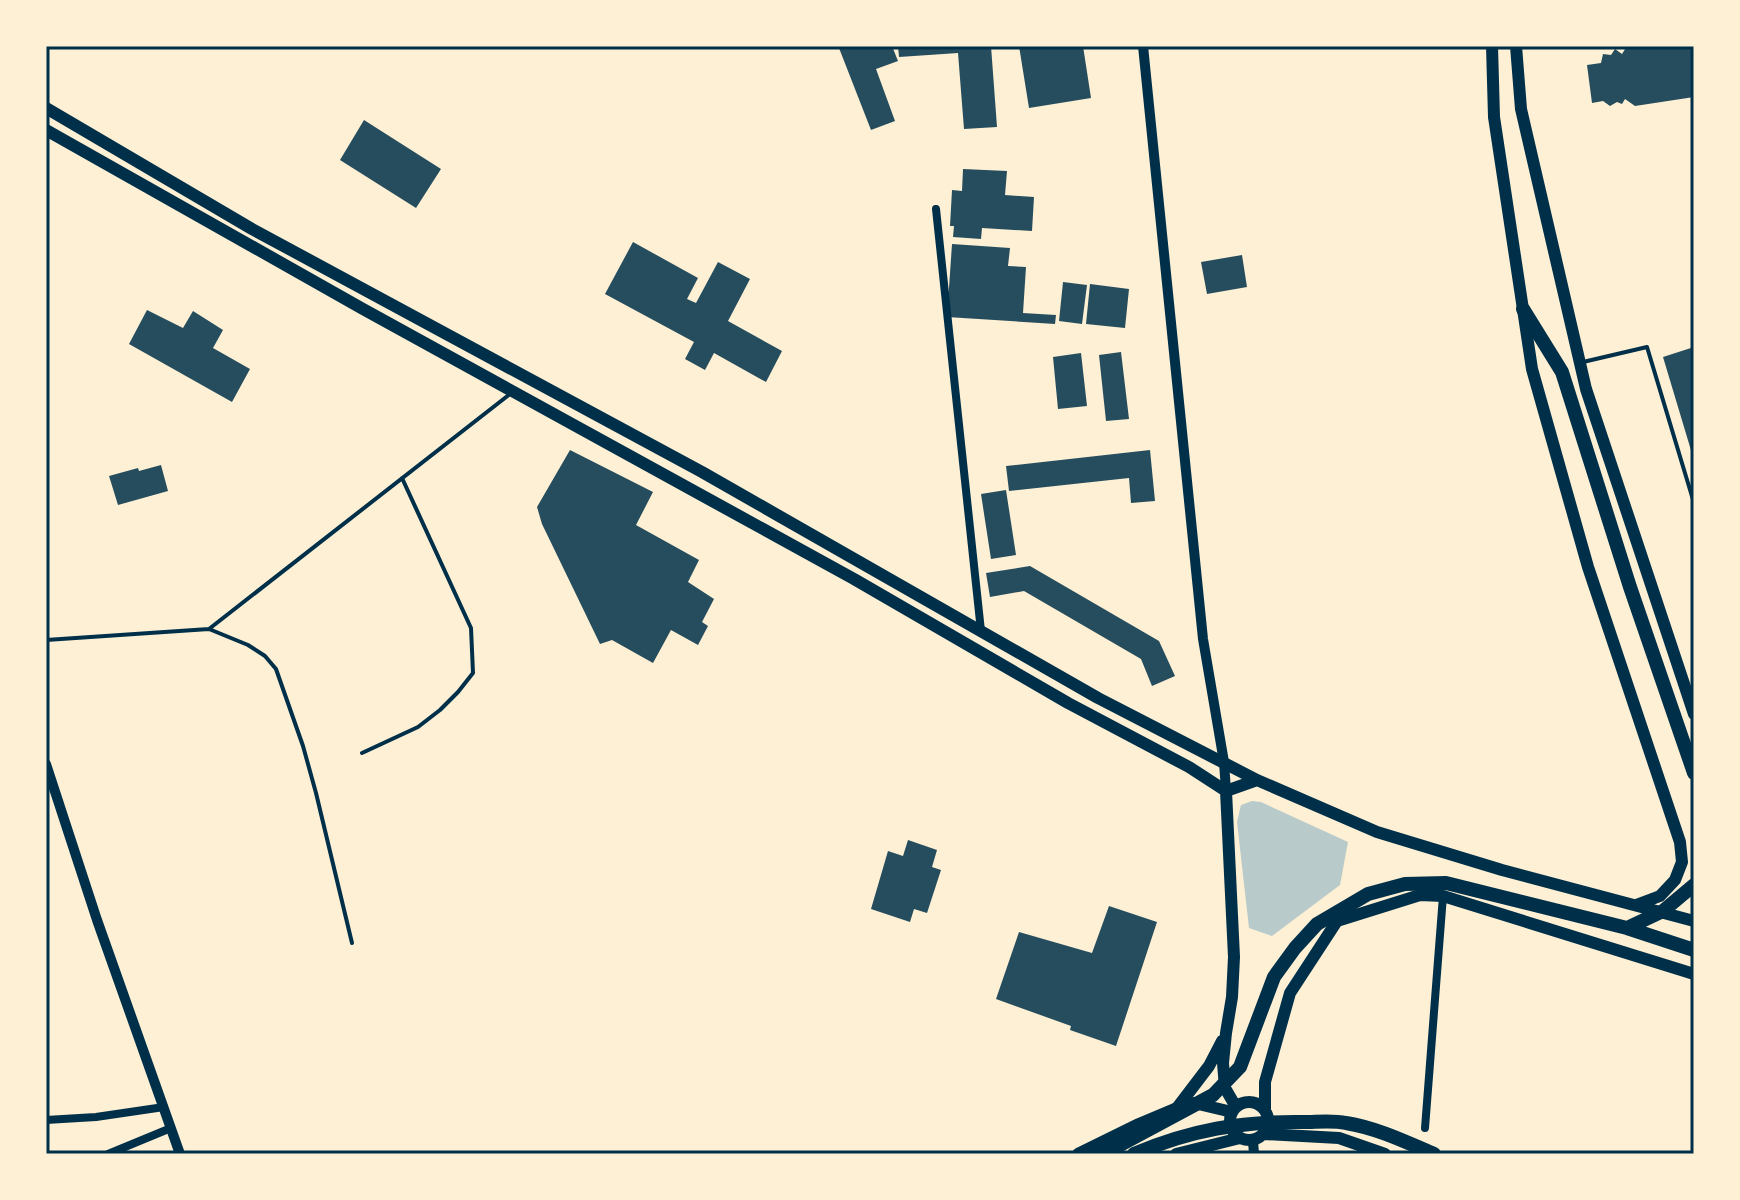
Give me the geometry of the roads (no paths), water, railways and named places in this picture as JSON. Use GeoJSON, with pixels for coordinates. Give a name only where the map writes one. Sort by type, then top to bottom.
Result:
{"type":"FeatureCollection","features":[{"type":"Feature","properties":{"kind":"highway"},"geometry":{"type":"LineString","coordinates":[[1523,309],[1562,372],[1630,587],[1694,773]]}},
{"type":"Feature","properties":{"kind":"highway"},"geometry":{"type":"LineString","coordinates":[[1103,1154],[1213,1095],[1240,1067],[1274,977],[1295,948],[1317,924],[1368,894],[1405,884],[1446,883],[1627,928],[1694,950]]}},
{"type":"Feature","properties":{"kind":"highway"},"geometry":{"type":"LineString","coordinates":[[1627,928],[1663,911],[1694,885]]}},
{"type":"Feature","properties":{"kind":"highway"},"geometry":{"type":"LineString","coordinates":[[1134,1154],[1159,1143],[1208,1129],[1262,1122],[1345,1122],[1434,1154]]}},
{"type":"Feature","properties":{"kind":"main road"},"geometry":{"type":"LineString","coordinates":[[1492,46],[1494,117],[1532,369],[1588,567],[1680,842],[1682,862],[1675,880],[1660,896],[1635,905]]}},
{"type":"Feature","properties":{"kind":"main road"},"geometry":{"type":"LineString","coordinates":[[1516,46],[1521,109],[1586,389],[1694,714]]}},
{"type":"Feature","properties":{"kind":"main road"},"geometry":{"type":"LineString","coordinates":[[46,108],[252,229],[702,472],[1098,698],[1257,780],[1377,832],[1502,870],[1694,921]]}},
{"type":"Feature","properties":{"kind":"main road"},"geometry":{"type":"LineString","coordinates":[[46,130],[854,579],[1068,703],[1189,767],[1226,791]]}},
{"type":"Feature","properties":{"kind":"main road"},"geometry":{"type":"LineString","coordinates":[[1226,791],[1257,780]]}},
{"type":"Feature","properties":{"kind":"main road"},"geometry":{"type":"LineString","coordinates":[[1226,791],[1234,957],[1223,1063],[1225,1088],[1234,1110],[1230,1124],[1232,1130],[1253,1142]]}},
{"type":"Feature","properties":{"kind":"main road"},"geometry":{"type":"LineString","coordinates":[[1253,1142],[1269,1122],[1265,1110],[1265,1082],[1290,993],[1337,921],[1420,895],[1443,896],[1694,974]]}},
{"type":"Feature","properties":{"kind":"main road"},"geometry":{"type":"LineString","coordinates":[[1177,1108],[1209,1066],[1226,1033]]}},
{"type":"Feature","properties":{"kind":"main road"},"geometry":{"type":"LineString","coordinates":[[1078,1154],[1139,1124],[1195,1103],[1234,1110],[1247,1102],[1260,1105],[1265,1110]]}},
{"type":"Feature","properties":{"kind":"main road"},"geometry":{"type":"LineString","coordinates":[[1176,1154],[1253,1142],[1339,1138],[1385,1154]]}},
{"type":"Feature","properties":{"kind":"street"},"geometry":{"type":"LineString","coordinates":[[1143,46],[1203,639],[1226,791]]}},
{"type":"Feature","properties":{"kind":"street"},"geometry":{"type":"LineString","coordinates":[[936,209],[981,632]]}},
{"type":"Feature","properties":{"kind":"street"},"geometry":{"type":"LineString","coordinates":[[513,391],[524,376]]}},
{"type":"Feature","properties":{"kind":"street"},"geometry":{"type":"LineString","coordinates":[[47,771],[180,1154]]}},
{"type":"Feature","properties":{"kind":"street"},"geometry":{"type":"LineString","coordinates":[[1425,1128],[1443,896]]}},
{"type":"Feature","properties":{"kind":"street"},"geometry":{"type":"LineString","coordinates":[[46,1120],[96,1117],[164,1107]]}},
{"type":"Feature","properties":{"kind":"street"},"geometry":{"type":"LineString","coordinates":[[108,1154],[171,1128]]}},
{"type":"Feature","properties":{"kind":"lane"},"geometry":{"type":"LineString","coordinates":[[1581,362],[1647,347],[1694,503]]}},
{"type":"Feature","properties":{"kind":"lane"},"geometry":{"type":"LineString","coordinates":[[209,629],[513,391]]}},
{"type":"Feature","properties":{"kind":"lane"},"geometry":{"type":"LineString","coordinates":[[362,753],[418,727],[458,692],[473,673],[471,628],[402,478]]}},
{"type":"Feature","properties":{"kind":"lane"},"geometry":{"type":"LineString","coordinates":[[46,640],[209,629],[248,645],[265,656],[276,669],[303,746],[352,943]]}}]}
